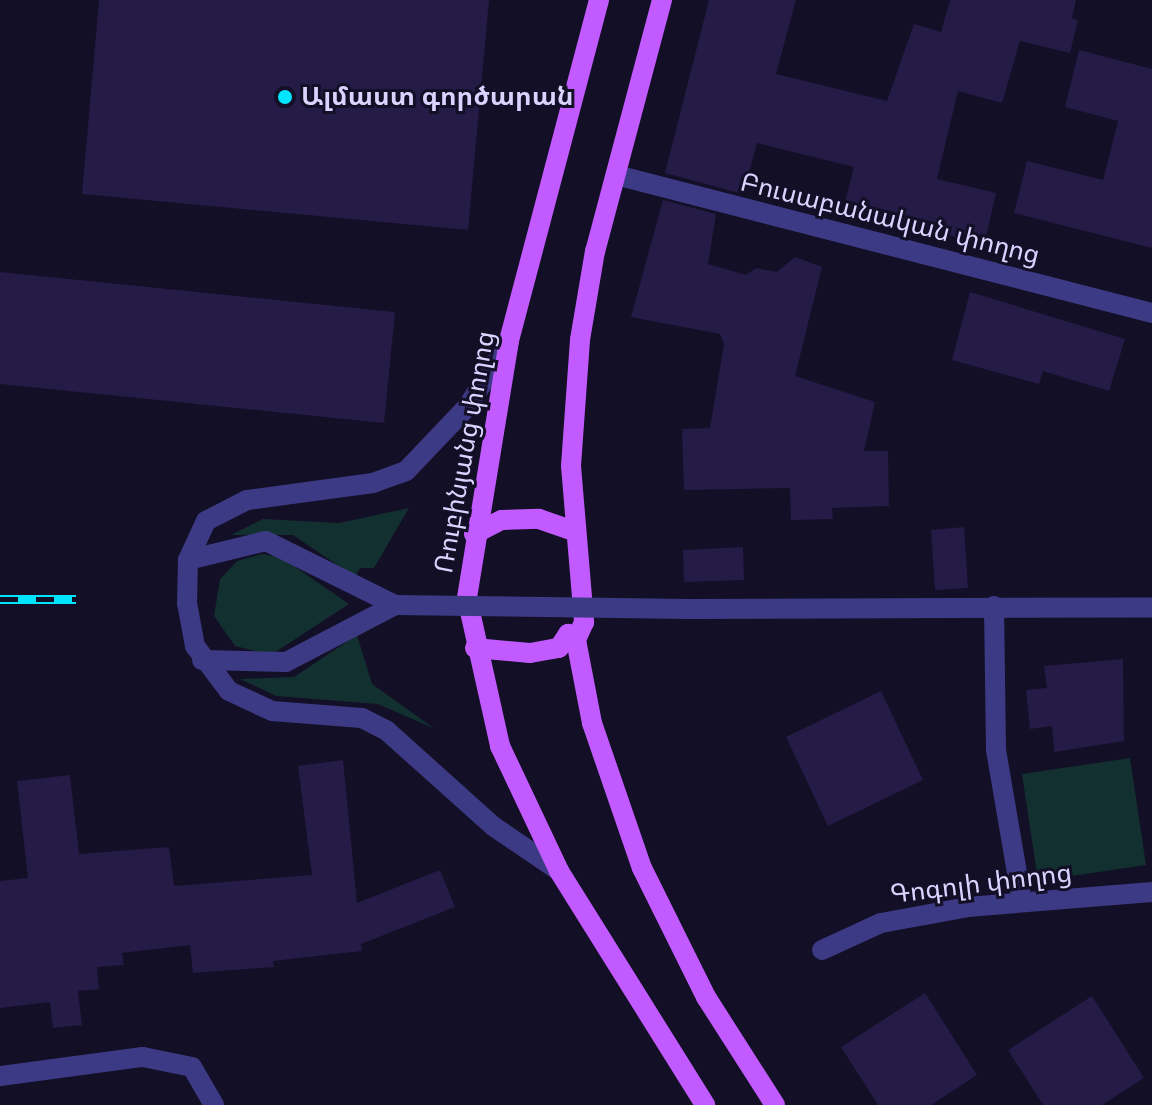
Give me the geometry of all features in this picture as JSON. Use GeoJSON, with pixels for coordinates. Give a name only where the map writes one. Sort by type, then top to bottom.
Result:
{"type":"FeatureCollection","features":[{"type":"Feature","properties":{"kind":"main road","name":"Ռուբինյանց փողոց"},"geometry":{"type":"LineString","coordinates":[[599,0],[509,341],[474,534],[467,598],[475,648],[500,746],[559,871],[705,1105]]}},
{"type":"Feature","properties":{"kind":"main road"},"geometry":{"type":"LineString","coordinates":[[662,0],[616,175],[580,340],[571,466],[584,622],[576,640],[592,723],[642,868],[706,997],[775,1105]]}},
{"type":"Feature","properties":{"kind":"main road"},"geometry":{"type":"LineString","coordinates":[[474,534],[502,520],[539,519],[576,532]]}},
{"type":"Feature","properties":{"kind":"main road"},"geometry":{"type":"LineString","coordinates":[[475,648],[521,654],[559,648],[568,634],[576,640]]}},
{"type":"Feature","properties":{"kind":"street","name":"Բուսաբանական փողոց"},"geometry":{"type":"LineString","coordinates":[[616,175],[1152,313]]}},
{"type":"Feature","properties":{"kind":"street"},"geometry":{"type":"LineString","coordinates":[[509,341],[468,406],[406,471],[224,507],[206,521],[188,560],[187,603],[202,660],[229,691],[272,711],[362,718],[386,730],[493,826],[559,871]]}},
{"type":"Feature","properties":{"kind":"street"},"geometry":{"type":"LineString","coordinates":[[188,560],[266,541],[395,605],[689,609],[1152,607]]}},
{"type":"Feature","properties":{"kind":"street"},"geometry":{"type":"LineString","coordinates":[[202,660],[286,662],[395,605]]}},
{"type":"Feature","properties":{"kind":"street"},"geometry":{"type":"LineString","coordinates":[[994,606],[996,750],[1022,902]]}},
{"type":"Feature","properties":{"kind":"street","name":"Գոգոլի փողոց"},"geometry":{"type":"LineString","coordinates":[[822,950],[881,923],[1022,902],[1152,892]]}},
{"type":"Feature","properties":{"kind":"street"},"geometry":{"type":"LineString","coordinates":[[0,1076],[143,1057],[192,1067],[214,1105]]}},
{"type":"Feature","properties":{"kind":"green space"},"geometry":{"type":"Polygon","coordinates":[[[409,508],[374,568],[360,568],[355,577],[293,535],[231,535],[263,519],[339,523],[409,508]]]}},
{"type":"Feature","properties":{"kind":"green space"},"geometry":{"type":"Polygon","coordinates":[[[262,554],[281,557],[349,604],[271,655],[235,646],[214,616],[220,579],[237,561],[262,554]]]}},
{"type":"Feature","properties":{"kind":"green space"},"geometry":{"type":"Polygon","coordinates":[[[357,635],[372,684],[435,729],[378,704],[276,696],[240,679],[294,677],[357,635]]]}},
{"type":"Feature","properties":{"kind":"green space"},"geometry":{"type":"Polygon","coordinates":[[[1130,758],[1146,865],[1038,881],[1022,774],[1130,758]]]}},
{"type":"Feature","properties":{"kind":"building","name":"Ալմաստ գործարան"},"geometry":{"type":"Polygon","coordinates":[[[99,0],[489,0],[468,230],[82,194],[99,0]]]}},
{"type":"Feature","properties":{"kind":"building"},"geometry":{"type":"Polygon","coordinates":[[[709,0],[796,0],[776,74],[887,101],[914,24],[941,32],[950,0],[1076,0],[1072,18],[1078,20],[1070,53],[1020,41],[1002,103],[958,91],[937,179],[996,193],[984,245],[844,206],[854,167],[757,143],[743,194],[665,173],[709,0]]]}},
{"type":"Feature","properties":{"kind":"building"},"geometry":{"type":"Polygon","coordinates":[[[1079,50],[1152,69],[1152,248],[1014,213],[1027,161],[1103,180],[1118,121],[1065,107],[1079,50]]]}},
{"type":"Feature","properties":{"kind":"building"},"geometry":{"type":"Polygon","coordinates":[[[663,200],[716,214],[708,264],[746,275],[756,268],[777,272],[795,257],[822,267],[795,376],[875,402],[864,451],[888,451],[889,506],[832,508],[833,519],[791,520],[790,488],[684,490],[682,429],[710,428],[724,344],[720,334],[631,317],[663,200]]]}},
{"type":"Feature","properties":{"kind":"building"},"geometry":{"type":"Polygon","coordinates":[[[0,272],[395,312],[384,423],[0,384],[0,272]]]}},
{"type":"Feature","properties":{"kind":"building"},"geometry":{"type":"Polygon","coordinates":[[[970,292],[1125,339],[1109,391],[1043,371],[1039,384],[952,360],[970,292]]]}},
{"type":"Feature","properties":{"kind":"building"},"geometry":{"type":"Polygon","coordinates":[[[964,527],[968,588],[935,590],[931,530],[964,527]]]}},
{"type":"Feature","properties":{"kind":"building"},"geometry":{"type":"Polygon","coordinates":[[[743,547],[744,580],[684,582],[683,550],[743,547]]]}},
{"type":"Feature","properties":{"kind":"building"},"geometry":{"type":"Polygon","coordinates":[[[1123,659],[1124,741],[1054,752],[1052,726],[1030,729],[1026,690],[1047,688],[1044,666],[1123,659]]]}},
{"type":"Feature","properties":{"kind":"building"},"geometry":{"type":"Polygon","coordinates":[[[881,691],[923,780],[828,826],[786,737],[881,691]]]}},
{"type":"Feature","properties":{"kind":"building"},"geometry":{"type":"Polygon","coordinates":[[[343,760],[357,903],[440,870],[455,907],[361,944],[362,951],[273,961],[274,967],[193,973],[190,945],[122,953],[124,965],[97,967],[99,989],[78,991],[82,1025],[53,1028],[50,1002],[0,1008],[0,881],[28,878],[17,781],[70,775],[79,854],[169,847],[174,886],[312,875],[298,766],[343,760]]]}},
{"type":"Feature","properties":{"kind":"building"},"geometry":{"type":"Polygon","coordinates":[[[925,993],[977,1075],[931,1105],[878,1105],[841,1047],[925,993]]]}},
{"type":"Feature","properties":{"kind":"building"},"geometry":{"type":"Polygon","coordinates":[[[1092,996],[1144,1078],[1102,1105],[1043,1105],[1008,1050],[1092,996]]]}},
{"type":"Feature","properties":{"kind":"railway"},"geometry":{"type":"LineString","coordinates":[[0,599],[76,599]]}},
{"type":"Feature","properties":{"kind":"place","name":"Ալմաստ գործարան"},"geometry":{"type":"Point","coordinates":[285,97]}}]}
